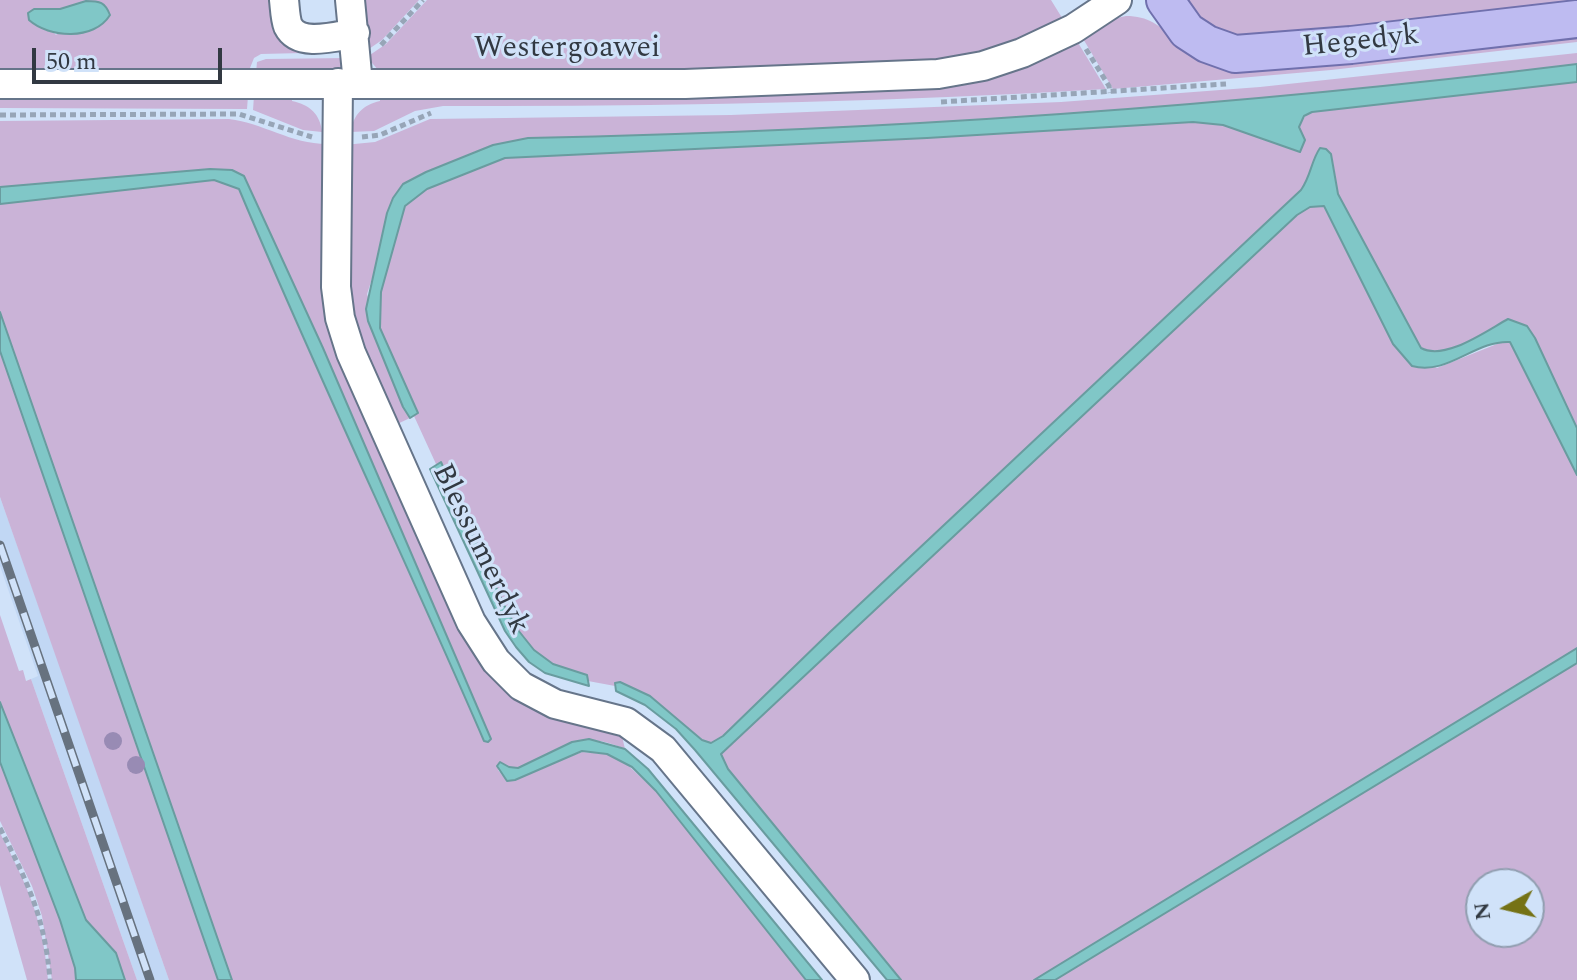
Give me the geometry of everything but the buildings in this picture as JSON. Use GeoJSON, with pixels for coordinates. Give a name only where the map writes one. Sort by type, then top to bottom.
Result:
{"type":"FeatureCollection","features":[{"type":"Feature","properties":{"kind":"main road","name":"Hegedyk"},"geometry":{"type":"LineString","coordinates":[[1165,0],[1187,31],[1207,44],[1235,54],[1351,45],[1577,19]]}},
{"type":"Feature","properties":{"kind":"street"},"geometry":{"type":"LineString","coordinates":[[284,0],[287,24],[302,38],[366,41]]}},
{"type":"Feature","properties":{"kind":"street","name":"Blessumerdyk"},"geometry":{"type":"LineString","coordinates":[[350,0],[366,41],[348,84],[336,138],[336,287],[344,333],[404,474],[483,642],[508,675],[537,696],[555,704],[626,722],[663,749],[855,980]]}},
{"type":"Feature","properties":{"kind":"street","name":"Westergoawei"},"geometry":{"type":"LineString","coordinates":[[0,84],[685,84],[938,74],[983,66],[1034,47],[1073,29],[1117,0]]}},
{"type":"Feature","properties":{"kind":"path"},"geometry":{"type":"LineString","coordinates":[[366,41],[423,0]]}},
{"type":"Feature","properties":{"kind":"path"},"geometry":{"type":"LineString","coordinates":[[1080,39],[1109,86],[1110,93]]}},
{"type":"Feature","properties":{"kind":"path"},"geometry":{"type":"LineString","coordinates":[[0,115],[239,114],[297,135],[336,138]]}},
{"type":"Feature","properties":{"kind":"path"},"geometry":{"type":"LineString","coordinates":[[0,828],[30,887],[40,917],[50,980]]}},
{"type":"Feature","properties":{"kind":"shaded area"},"geometry":{"type":"Polygon","coordinates":[[[0,0],[273,0],[344,52],[261,54],[254,58],[248,73],[0,71],[0,0]],[[86,1],[60,9],[34,10],[56,35],[86,1]]]}},
{"type":"Feature","properties":{"kind":"shaded area"},"geometry":{"type":"Polygon","coordinates":[[[358,0],[419,0],[382,40],[366,51],[358,0]]]}},
{"type":"Feature","properties":{"kind":"shaded area"},"geometry":{"type":"Polygon","coordinates":[[[427,0],[1051,0],[1064,21],[988,52],[931,62],[684,71],[379,71],[367,57],[386,44],[427,0]]]}},
{"type":"Feature","properties":{"kind":"shaded area"},"geometry":{"type":"Polygon","coordinates":[[[1187,0],[1577,0],[1577,6],[1236,38],[1205,25],[1187,0]]]}},
{"type":"Feature","properties":{"kind":"shaded area"},"geometry":{"type":"Polygon","coordinates":[[[86,1],[101,3],[110,15],[103,23],[83,33],[59,33],[29,20],[28,13],[34,9],[60,9],[86,1]]]}},
{"type":"Feature","properties":{"kind":"shaded area"},"geometry":{"type":"Polygon","coordinates":[[[1126,16],[1153,22],[1175,41],[1577,30],[1577,42],[1331,70],[1113,89],[1082,37],[1126,16]]]}},
{"type":"Feature","properties":{"kind":"shaded area"},"geometry":{"type":"Polygon","coordinates":[[[1077,41],[1106,89],[774,103],[443,106],[415,111],[374,131],[350,132],[360,111],[380,101],[380,96],[940,87],[978,81],[1011,71],[1077,41]]]}},
{"type":"Feature","properties":{"kind":"shaded area"},"geometry":{"type":"Polygon","coordinates":[[[1577,53],[1577,64],[1316,93],[922,123],[528,138],[493,145],[403,184],[367,294],[403,407],[410,418],[393,426],[347,308],[344,145],[375,142],[430,119],[731,115],[1061,102],[1260,87],[1577,53]]]}},
{"type":"Feature","properties":{"kind":"shaded area"},"geometry":{"type":"Polygon","coordinates":[[[347,58],[336,73],[256,73],[257,62],[266,59],[347,58]]]}},
{"type":"Feature","properties":{"kind":"shaded area"},"geometry":{"type":"Polygon","coordinates":[[[1577,64],[1577,82],[1312,112],[1304,116],[1299,127],[1305,140],[1300,152],[1223,125],[1193,122],[505,158],[427,189],[405,206],[381,292],[380,328],[418,413],[410,418],[368,321],[366,309],[393,198],[403,184],[493,145],[528,138],[791,130],[1054,114],[1316,93],[1577,64]]]}},
{"type":"Feature","properties":{"kind":"shaded area"},"geometry":{"type":"Polygon","coordinates":[[[1577,82],[1577,428],[1535,338],[1508,320],[1453,348],[1431,351],[1421,348],[1338,194],[1333,162],[1313,162],[1310,176],[1301,190],[723,736],[711,743],[702,740],[650,696],[620,682],[615,686],[588,681],[587,675],[553,664],[534,650],[518,630],[441,463],[436,464],[414,416],[418,412],[380,328],[381,292],[405,206],[427,189],[505,158],[1193,122],[1223,125],[1299,152],[1301,124],[1312,112],[1577,82]]]}},
{"type":"Feature","properties":{"kind":"shaded area"},"geometry":{"type":"Polygon","coordinates":[[[292,95],[292,101],[304,105],[316,115],[322,132],[303,130],[253,110],[254,96],[292,95]]]}},
{"type":"Feature","properties":{"kind":"shaded area"},"geometry":{"type":"Polygon","coordinates":[[[248,96],[247,109],[0,108],[0,98],[248,96]]]}},
{"type":"Feature","properties":{"kind":"shaded area"},"geometry":{"type":"Polygon","coordinates":[[[229,119],[301,141],[327,144],[326,260],[476,649],[621,732],[625,749],[593,740],[581,741],[518,768],[503,763],[498,770],[507,781],[582,752],[607,754],[621,759],[656,791],[806,980],[232,980],[0,312],[0,204],[214,180],[239,189],[484,741],[488,742],[491,738],[323,348],[244,176],[232,170],[210,169],[0,187],[0,121],[229,119]]]}},
{"type":"Feature","properties":{"kind":"shaded area"},"geometry":{"type":"Polygon","coordinates":[[[1320,148],[1331,154],[1338,194],[1421,348],[1442,351],[1453,348],[1508,319],[1527,326],[1577,428],[1577,475],[1510,342],[1485,346],[1438,366],[1412,366],[1393,344],[1324,206],[1310,207],[1297,215],[721,754],[728,769],[901,980],[887,980],[676,729],[645,705],[616,691],[615,683],[620,682],[650,696],[702,740],[711,743],[723,736],[1301,190],[1320,148]]]}},
{"type":"Feature","properties":{"kind":"shaded area"},"geometry":{"type":"Polygon","coordinates":[[[210,169],[232,170],[244,176],[323,348],[491,739],[488,742],[484,741],[239,189],[214,180],[0,204],[0,187],[210,169]]]}},
{"type":"Feature","properties":{"kind":"shaded area"},"geometry":{"type":"Polygon","coordinates":[[[1323,206],[1393,344],[1437,368],[1502,342],[1510,342],[1515,349],[1577,475],[1577,648],[1034,980],[901,980],[728,769],[721,754],[1297,215],[1323,206]]]}},
{"type":"Feature","properties":{"kind":"shaded area"},"geometry":{"type":"Polygon","coordinates":[[[0,312],[232,980],[218,980],[0,351],[0,312]]]}},
{"type":"Feature","properties":{"kind":"shaded area"},"geometry":{"type":"Polygon","coordinates":[[[0,351],[218,980],[169,980],[0,497],[0,351]]]}},
{"type":"Feature","properties":{"kind":"shaded area"},"geometry":{"type":"Polygon","coordinates":[[[441,462],[518,630],[534,650],[553,664],[587,675],[589,686],[545,673],[529,662],[505,631],[430,469],[441,462]]]}},
{"type":"Feature","properties":{"kind":"shaded area"},"geometry":{"type":"Polygon","coordinates":[[[0,497],[169,980],[137,980],[31,679],[38,676],[0,566],[0,497]]]}},
{"type":"Feature","properties":{"kind":"shaded area"},"geometry":{"type":"Polygon","coordinates":[[[0,615],[19,671],[23,670],[26,681],[31,679],[137,980],[125,980],[116,953],[86,920],[0,702],[0,615]]]}},
{"type":"Feature","properties":{"kind":"shaded area"},"geometry":{"type":"Polygon","coordinates":[[[1577,648],[1577,663],[1055,980],[1034,980],[1577,648]]]}},
{"type":"Feature","properties":{"kind":"shaded area"},"geometry":{"type":"Polygon","coordinates":[[[1577,663],[1577,980],[1055,980],[1577,663]]]}},
{"type":"Feature","properties":{"kind":"shaded area"},"geometry":{"type":"Polygon","coordinates":[[[0,702],[86,920],[116,953],[125,980],[76,980],[60,920],[0,762],[0,702]]]}},
{"type":"Feature","properties":{"kind":"shaded area"},"geometry":{"type":"Polygon","coordinates":[[[589,739],[625,749],[648,769],[822,980],[806,980],[656,791],[632,767],[607,754],[582,751],[515,780],[507,781],[497,766],[500,762],[518,768],[572,742],[589,739]]]}},
{"type":"Feature","properties":{"kind":"shaded area"},"geometry":{"type":"Polygon","coordinates":[[[0,762],[60,920],[76,980],[52,980],[42,916],[32,886],[0,821],[0,762]]]}},
{"type":"Feature","properties":{"kind":"shaded area"},"geometry":{"type":"Polygon","coordinates":[[[0,833],[33,904],[48,980],[27,980],[0,885],[0,833]]]}},
{"type":"Feature","properties":{"kind":"railway"},"geometry":{"type":"LineString","coordinates":[[0,545],[150,980]]}}]}
